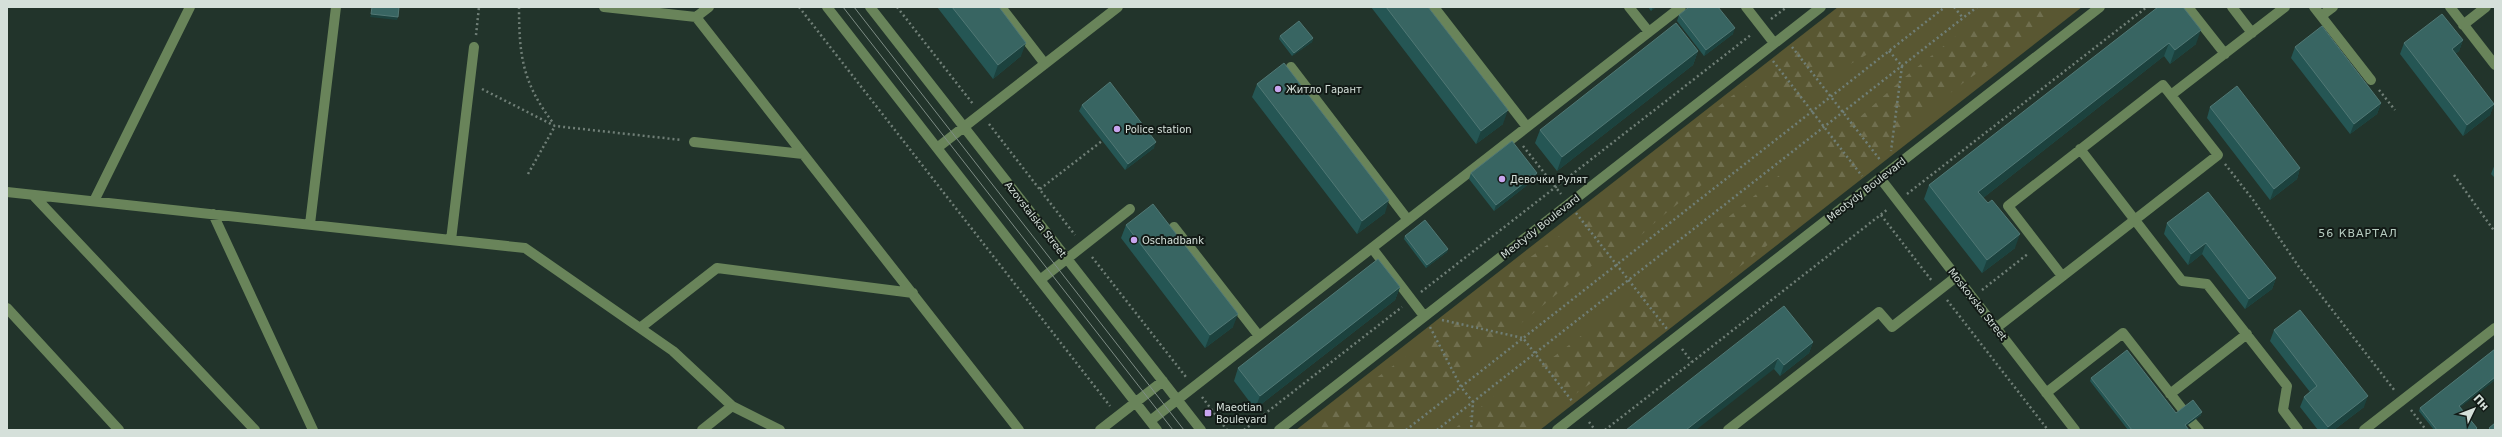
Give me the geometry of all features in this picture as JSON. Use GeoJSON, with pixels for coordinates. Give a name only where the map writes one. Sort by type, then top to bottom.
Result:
{"type":"FeatureCollection","features":[{"type":"Feature","properties":{"kind":"street"},"geometry":{"type":"LineString","coordinates":[[94,201],[190,7]]}},
{"type":"Feature","properties":{"kind":"street"},"geometry":{"type":"LineString","coordinates":[[310,224],[336,7]]}},
{"type":"Feature","properties":{"kind":"street"},"geometry":{"type":"LineString","coordinates":[[604,7],[696,17],[709,7]]}},
{"type":"Feature","properties":{"kind":"street"},"geometry":{"type":"LineString","coordinates":[[827,7],[1157,430]]}},
{"type":"Feature","properties":{"kind":"street","name":"Azovstalska Street"},"geometry":{"type":"LineString","coordinates":[[870,7],[1201,430]]}},
{"type":"Feature","properties":{"kind":"street"},"geometry":{"type":"LineString","coordinates":[[1001,7],[1045,64]]}},
{"type":"Feature","properties":{"kind":"street"},"geometry":{"type":"LineString","coordinates":[[937,148],[1118,7]]}},
{"type":"Feature","properties":{"kind":"street"},"geometry":{"type":"LineString","coordinates":[[1434,7],[1527,127]]}},
{"type":"Feature","properties":{"kind":"street"},"geometry":{"type":"LineString","coordinates":[[1629,7],[1649,32]]}},
{"type":"Feature","properties":{"kind":"street"},"geometry":{"type":"LineString","coordinates":[[1150,421],[1681,7]]}},
{"type":"Feature","properties":{"kind":"street"},"geometry":{"type":"LineString","coordinates":[[1746,7],[1774,43]]}},
{"type":"Feature","properties":{"kind":"street","name":"Meotydy Boulevard"},"geometry":{"type":"LineString","coordinates":[[1279,430],[1821,7]]}},
{"type":"Feature","properties":{"kind":"street","name":"Meotydy Boulevard"},"geometry":{"type":"LineString","coordinates":[[1557,430],[2100,7]]}},
{"type":"Feature","properties":{"kind":"street"},"geometry":{"type":"LineString","coordinates":[[2188,7],[2225,54]]}},
{"type":"Feature","properties":{"kind":"street"},"geometry":{"type":"LineString","coordinates":[[2232,7],[2252,33]]}},
{"type":"Feature","properties":{"kind":"street"},"geometry":{"type":"LineString","coordinates":[[2171,95],[2285,7]]}},
{"type":"Feature","properties":{"kind":"street"},"geometry":{"type":"LineString","coordinates":[[2314,7],[2371,80]]}},
{"type":"Feature","properties":{"kind":"street"},"geometry":{"type":"LineString","coordinates":[[2321,16],[2333,7]]}},
{"type":"Feature","properties":{"kind":"street"},"geometry":{"type":"LineString","coordinates":[[2450,7],[2495,65]]}},
{"type":"Feature","properties":{"kind":"street"},"geometry":{"type":"LineString","coordinates":[[2463,25],[2486,7]]}},
{"type":"Feature","properties":{"kind":"street"},"geometry":{"type":"LineString","coordinates":[[696,17],[1018,430]]}},
{"type":"Feature","properties":{"kind":"street"},"geometry":{"type":"LineString","coordinates":[[451,240],[474,47]]}},
{"type":"Feature","properties":{"kind":"street"},"geometry":{"type":"LineString","coordinates":[[1291,67],[1408,220]]}},
{"type":"Feature","properties":{"kind":"street"},"geometry":{"type":"LineString","coordinates":[[1996,328],[2218,155],[2163,85],[2008,206],[2062,276]]}},
{"type":"Feature","properties":{"kind":"street"},"geometry":{"type":"LineString","coordinates":[[694,142],[803,154]]}},
{"type":"Feature","properties":{"kind":"street"},"geometry":{"type":"LineString","coordinates":[[2080,150],[2182,281],[2207,284],[2247,334],[2287,386],[2283,410],[2298,430]]}},
{"type":"Feature","properties":{"kind":"street","name":"Moskovska Street"},"geometry":{"type":"LineString","coordinates":[[1880,178],[2075,430]]}},
{"type":"Feature","properties":{"kind":"street"},"geometry":{"type":"LineString","coordinates":[[7,192],[525,248],[674,351],[732,406],[780,430]]}},
{"type":"Feature","properties":{"kind":"street"},"geometry":{"type":"LineString","coordinates":[[33,194],[255,430]]}},
{"type":"Feature","properties":{"kind":"street"},"geometry":{"type":"LineString","coordinates":[[1040,280],[1130,209]]}},
{"type":"Feature","properties":{"kind":"street"},"geometry":{"type":"LineString","coordinates":[[213,214],[313,430]]}},
{"type":"Feature","properties":{"kind":"street"},"geometry":{"type":"LineString","coordinates":[[1174,227],[1259,336]]}},
{"type":"Feature","properties":{"kind":"street"},"geometry":{"type":"LineString","coordinates":[[1372,248],[1424,316]]}},
{"type":"Feature","properties":{"kind":"street"},"geometry":{"type":"LineString","coordinates":[[640,328],[717,268],[912,293]]}},
{"type":"Feature","properties":{"kind":"street"},"geometry":{"type":"LineString","coordinates":[[1728,430],[1879,312],[1892,327],[1956,277]]}},
{"type":"Feature","properties":{"kind":"street"},"geometry":{"type":"LineString","coordinates":[[7,308],[119,430]]}},
{"type":"Feature","properties":{"kind":"street"},"geometry":{"type":"LineString","coordinates":[[2364,430],[2495,328]]}},
{"type":"Feature","properties":{"kind":"street"},"geometry":{"type":"LineString","coordinates":[[2046,393],[2123,333],[2183,410]]}},
{"type":"Feature","properties":{"kind":"street"},"geometry":{"type":"LineString","coordinates":[[2170,394],[2247,334]]}},
{"type":"Feature","properties":{"kind":"street"},"geometry":{"type":"LineString","coordinates":[[1100,430],[1163,381]]}},
{"type":"Feature","properties":{"kind":"street"},"geometry":{"type":"LineString","coordinates":[[702,430],[732,406]]}},
{"type":"Feature","properties":{"kind":"path"},"geometry":{"type":"LineString","coordinates":[[474,47],[479,7]]}},
{"type":"Feature","properties":{"kind":"path"},"geometry":{"type":"LineString","coordinates":[[519,7],[519,37],[525,76],[538,103],[556,126]]}},
{"type":"Feature","properties":{"kind":"path"},"geometry":{"type":"LineString","coordinates":[[799,7],[1118,416]]}},
{"type":"Feature","properties":{"kind":"path"},"geometry":{"type":"LineString","coordinates":[[897,7],[1228,430]]}},
{"type":"Feature","properties":{"kind":"path"},"geometry":{"type":"LineString","coordinates":[[1244,430],[1786,7]]}},
{"type":"Feature","properties":{"kind":"path"},"geometry":{"type":"LineString","coordinates":[[1406,430],[1945,7]]}},
{"type":"Feature","properties":{"kind":"path"},"geometry":{"type":"LineString","coordinates":[[1954,7],[1963,18]]}},
{"type":"Feature","properties":{"kind":"path"},"geometry":{"type":"LineString","coordinates":[[1437,430],[1977,7]]}},
{"type":"Feature","properties":{"kind":"path"},"geometry":{"type":"LineString","coordinates":[[1605,430],[2147,7]]}},
{"type":"Feature","properties":{"kind":"path"},"geometry":{"type":"LineString","coordinates":[[1771,19],[1907,194]]}},
{"type":"Feature","properties":{"kind":"path"},"geometry":{"type":"LineString","coordinates":[[1752,34],[1888,209]]}},
{"type":"Feature","properties":{"kind":"path"},"geometry":{"type":"LineString","coordinates":[[1889,171],[1902,66],[1890,51]]}},
{"type":"Feature","properties":{"kind":"path"},"geometry":{"type":"LineString","coordinates":[[2371,80],[2395,110]]}},
{"type":"Feature","properties":{"kind":"path"},"geometry":{"type":"LineString","coordinates":[[470,83],[556,126],[694,142]]}},
{"type":"Feature","properties":{"kind":"path"},"geometry":{"type":"LineString","coordinates":[[528,174],[556,126]]}},
{"type":"Feature","properties":{"kind":"path"},"geometry":{"type":"LineString","coordinates":[[1040,189],[1102,140]]}},
{"type":"Feature","properties":{"kind":"path"},"geometry":{"type":"LineString","coordinates":[[2218,155],[2254,201],[2299,267],[2426,430]]}},
{"type":"Feature","properties":{"kind":"path"},"geometry":{"type":"LineString","coordinates":[[2454,175],[2495,232]]}},
{"type":"Feature","properties":{"kind":"path"},"geometry":{"type":"LineString","coordinates":[[1881,215],[2048,430]]}},
{"type":"Feature","properties":{"kind":"path"},"geometry":{"type":"LineString","coordinates":[[1982,290],[2038,246]]}},
{"type":"Feature","properties":{"kind":"path"},"geometry":{"type":"LineString","coordinates":[[1616,265],[1692,362]]}},
{"type":"Feature","properties":{"kind":"path"},"geometry":{"type":"LineString","coordinates":[[1424,316],[1523,338],[1595,430]]}},
{"type":"Feature","properties":{"kind":"path"},"geometry":{"type":"LineString","coordinates":[[1424,316],[1461,387],[1473,402],[1471,430]]}},
{"type":"Feature","properties":{"kind":"green space"},"geometry":{"type":"Polygon","coordinates":[[[1838,7],[2082,7],[1540,430],[1296,430],[1838,7]]]}},
{"type":"Feature","properties":{"kind":"green space"},"geometry":{"type":"Polygon","coordinates":[[[1846,7],[1894,7],[1899,11],[1906,7],[1930,7],[1873,51],[1842,69],[1823,83],[1778,125],[1661,217],[1638,238],[1605,256],[1590,267],[1390,430],[1305,430],[1449,325],[1514,269],[1576,224],[1729,98],[1775,66],[1846,7]]]}},
{"type":"Feature","properties":{"kind":"green space"},"geometry":{"type":"Polygon","coordinates":[[[1992,7],[2062,7],[2042,20],[2011,49],[1963,83],[1925,113],[1860,173],[1826,197],[1796,223],[1650,336],[1613,368],[1558,406],[1529,430],[1453,430],[1493,397],[1531,374],[1628,300],[1777,177],[1860,117],[1905,77],[1992,7]]]}},
{"type":"Feature","properties":{"kind":"building"},"geometry":{"type":"Polygon","coordinates":[[[372,7],[399,7],[398,17],[371,14],[372,7]]]}},
{"type":"Feature","properties":{"kind":"building"},"geometry":{"type":"Polygon","coordinates":[[[952,7],[999,7],[1026,43],[998,65],[952,7]]]}},
{"type":"Feature","properties":{"kind":"building"},"geometry":{"type":"Polygon","coordinates":[[[1386,7],[1428,7],[1508,110],[1481,131],[1386,7]]]}},
{"type":"Feature","properties":{"kind":"building"},"geometry":{"type":"Polygon","coordinates":[[[1689,7],[1718,7],[1735,28],[1706,50],[1679,15],[1689,7]]]}},
{"type":"Feature","properties":{"kind":"building"},"geometry":{"type":"Polygon","coordinates":[[[2158,7],[2183,7],[2201,30],[2175,50],[2169,43],[1978,192],[1988,203],[1992,200],[2020,234],[1987,260],[1929,185],[2158,7]]]}},
{"type":"Feature","properties":{"kind":"building"},"geometry":{"type":"Polygon","coordinates":[[[2442,14],[2463,40],[2452,49],[2494,104],[2467,125],[2404,43],[2442,14]]]}},
{"type":"Feature","properties":{"kind":"building"},"geometry":{"type":"Polygon","coordinates":[[[1299,21],[1313,38],[1294,53],[1280,36],[1299,21]]]}},
{"type":"Feature","properties":{"kind":"building"},"geometry":{"type":"Polygon","coordinates":[[[1676,23],[1698,51],[1562,157],[1540,130],[1676,23]]]}},
{"type":"Feature","properties":{"kind":"building"},"geometry":{"type":"Polygon","coordinates":[[[2322,26],[2381,103],[2354,124],[2295,47],[2322,26]]]}},
{"type":"Feature","properties":{"kind":"building"},"geometry":{"type":"Polygon","coordinates":[[[1284,63],[1389,200],[1362,221],[1257,84],[1284,63]]]}},
{"type":"Feature","properties":{"kind":"building"},"geometry":{"type":"Polygon","coordinates":[[[1110,82],[1156,142],[1128,164],[1082,105],[1110,82]]]}},
{"type":"Feature","properties":{"kind":"building"},"geometry":{"type":"Polygon","coordinates":[[[2237,86],[2300,168],[2274,189],[2210,107],[2237,86]]]}},
{"type":"Feature","properties":{"kind":"building"},"geometry":{"type":"Polygon","coordinates":[[[1512,141],[1537,173],[1496,205],[1471,173],[1512,141]]]}},
{"type":"Feature","properties":{"kind":"building"},"geometry":{"type":"Polygon","coordinates":[[[2208,192],[2276,278],[2249,299],[2206,243],[2191,254],[2167,223],[2208,192]]]}},
{"type":"Feature","properties":{"kind":"building"},"geometry":{"type":"Polygon","coordinates":[[[1153,204],[1238,314],[1210,335],[1126,225],[1153,204]]]}},
{"type":"Feature","properties":{"kind":"building"},"geometry":{"type":"Polygon","coordinates":[[[1425,220],[1448,249],[1427,265],[1405,236],[1425,220]]]}},
{"type":"Feature","properties":{"kind":"building"},"geometry":{"type":"Polygon","coordinates":[[[1378,259],[1400,287],[1260,396],[1238,368],[1378,259]]]}},
{"type":"Feature","properties":{"kind":"building"},"geometry":{"type":"Polygon","coordinates":[[[1784,306],[1813,342],[1784,365],[1778,358],[1686,430],[1626,430],[1784,306]]]}},
{"type":"Feature","properties":{"kind":"building"},"geometry":{"type":"Polygon","coordinates":[[[2300,310],[2368,396],[2328,427],[2304,397],[2317,386],[2274,330],[2300,310]]]}},
{"type":"Feature","properties":{"kind":"building"},"geometry":{"type":"Polygon","coordinates":[[[2495,349],[2495,377],[2459,406],[2477,428],[2475,430],[2437,430],[2420,408],[2495,349]]]}},
{"type":"Feature","properties":{"kind":"building"},"geometry":{"type":"Polygon","coordinates":[[[2127,350],[2176,413],[2193,400],[2202,412],[2185,425],[2189,430],[2132,430],[2091,378],[2127,350]]]}},
{"type":"Feature","properties":{"kind":"building"},"geometry":{"type":"Polygon","coordinates":[[[2495,423],[2495,430],[2491,430],[2489,428],[2495,423]]]}},
{"type":"Feature","properties":{"kind":"tram line"},"geometry":{"type":"LineString","coordinates":[[843,7],[1173,430]]}},
{"type":"Feature","properties":{"kind":"tram line"},"geometry":{"type":"LineString","coordinates":[[854,7],[1184,430]]}},
{"type":"Feature","properties":{"kind":"place","name":"Житло Гарант"},"geometry":{"type":"Point","coordinates":[1278,89]}},
{"type":"Feature","properties":{"kind":"place","name":"Police station"},"geometry":{"type":"Point","coordinates":[1117,129]}},
{"type":"Feature","properties":{"kind":"place","name":"Девочки Рулят"},"geometry":{"type":"Point","coordinates":[1502,179]}},
{"type":"Feature","properties":{"kind":"place","name":"Oschadbank"},"geometry":{"type":"Point","coordinates":[1134,240]}},
{"type":"Feature","properties":{"kind":"place","name":"Maeotian Boulevard"},"geometry":{"type":"Point","coordinates":[1208,413]}},
{"type":"Feature","properties":{"kind":"district","name":"56 КВАРТАЛ"},"geometry":{"type":"Point","coordinates":[2358,233]}}]}
